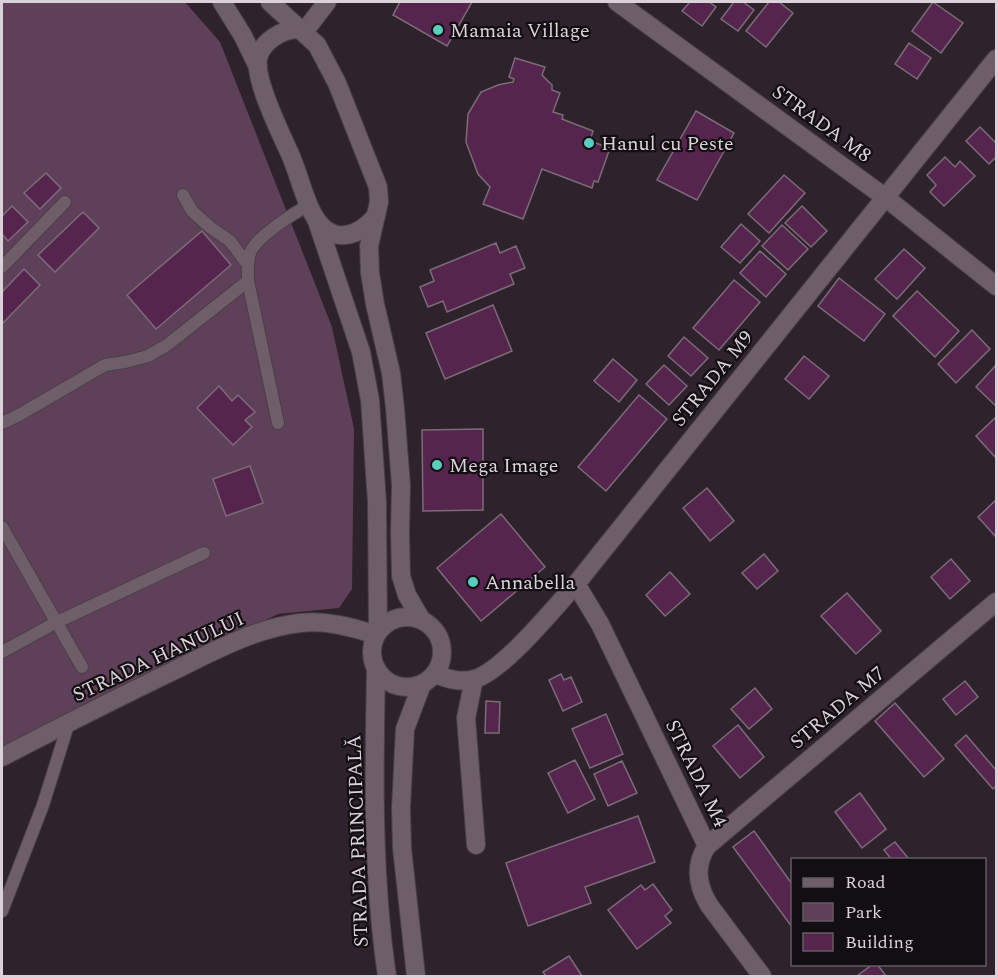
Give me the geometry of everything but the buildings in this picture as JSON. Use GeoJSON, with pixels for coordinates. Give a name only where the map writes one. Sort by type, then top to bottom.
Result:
{"type":"FeatureCollection","features":[{"type":"Feature","properties":{"kind":"street"},"geometry":{"type":"LineString","coordinates":[[222,2],[243,36],[258,67],[265,94],[298,172],[361,352],[370,400],[377,502],[377,634],[372,654],[376,668],[381,676],[396,685],[414,687],[429,679],[461,681],[474,679],[466,718],[476,845]]}},
{"type":"Feature","properties":{"kind":"street"},"geometry":{"type":"LineString","coordinates":[[270,2],[317,45],[364,148],[378,187],[379,202],[369,246],[370,273],[396,408],[401,486],[400,552],[404,586],[421,619]]}},
{"type":"Feature","properties":{"kind":"street"},"geometry":{"type":"LineString","coordinates":[[302,31],[327,2]]}},
{"type":"Feature","properties":{"kind":"street","name":"STRADA M8"},"geometry":{"type":"LineString","coordinates":[[617,2],[886,198],[996,286]]}},
{"type":"Feature","properties":{"kind":"street"},"geometry":{"type":"LineString","coordinates":[[258,67],[258,58],[269,41],[286,30],[302,31]]}},
{"type":"Feature","properties":{"kind":"street","name":"STRADA M9"},"geometry":{"type":"LineString","coordinates":[[474,679],[487,674],[532,633],[576,584],[996,59]]}},
{"type":"Feature","properties":{"kind":"street"},"geometry":{"type":"LineString","coordinates":[[313,213],[336,234],[347,236],[357,233],[376,216]]}},
{"type":"Feature","properties":{"kind":"street","name":"STRADA M4"},"geometry":{"type":"LineString","coordinates":[[576,584],[600,624],[707,846],[700,856],[698,868],[702,893],[762,976]]}},
{"type":"Feature","properties":{"kind":"street","name":"STRADA M7"},"geometry":{"type":"LineString","coordinates":[[707,846],[996,602]]}},
{"type":"Feature","properties":{"kind":"street"},"geometry":{"type":"LineString","coordinates":[[377,634],[384,625],[402,617],[421,619],[430,625],[442,643],[440,664],[429,679],[405,729],[401,808],[402,848],[416,976]]}},
{"type":"Feature","properties":{"kind":"street","name":"STRADA HANULUI"},"geometry":{"type":"LineString","coordinates":[[2,757],[217,650],[265,631],[300,623],[326,623],[377,634]]}},
{"type":"Feature","properties":{"kind":"street","name":"STRADA PRINCIPALĂ"},"geometry":{"type":"LineString","coordinates":[[376,668],[374,824],[387,976]]}},
{"type":"Feature","properties":{"kind":"lane"},"geometry":{"type":"LineString","coordinates":[[183,195],[192,211],[230,241],[248,266]]}},
{"type":"Feature","properties":{"kind":"lane"},"geometry":{"type":"LineString","coordinates":[[2,267],[65,202]]}},
{"type":"Feature","properties":{"kind":"lane"},"geometry":{"type":"LineString","coordinates":[[278,423],[248,281],[248,266],[251,251],[287,217],[313,213]]}},
{"type":"Feature","properties":{"kind":"lane"},"geometry":{"type":"LineString","coordinates":[[2,423],[105,365],[148,356],[166,345],[248,281]]}},
{"type":"Feature","properties":{"kind":"lane"},"geometry":{"type":"LineString","coordinates":[[2,530],[82,668]]}},
{"type":"Feature","properties":{"kind":"lane"},"geometry":{"type":"LineString","coordinates":[[2,652],[55,623],[204,553]]}},
{"type":"Feature","properties":{"kind":"lane"},"geometry":{"type":"LineString","coordinates":[[2,910],[43,806],[69,722]]}},
{"type":"Feature","properties":{"kind":"green space"},"geometry":{"type":"Polygon","coordinates":[[[2,2],[185,2],[220,42],[332,327],[354,429],[352,589],[339,608],[278,614],[2,748],[2,2]]]}},
{"type":"Feature","properties":{"kind":"place","name":"Mamaia Village"},"geometry":{"type":"Point","coordinates":[438,30]}},
{"type":"Feature","properties":{"kind":"place","name":"Hanul cu Peste"},"geometry":{"type":"Point","coordinates":[589,143]}},
{"type":"Feature","properties":{"kind":"place","name":"Mega Image"},"geometry":{"type":"Point","coordinates":[437,465]}},
{"type":"Feature","properties":{"kind":"place","name":"Annabella"},"geometry":{"type":"Point","coordinates":[473,582]}}]}
